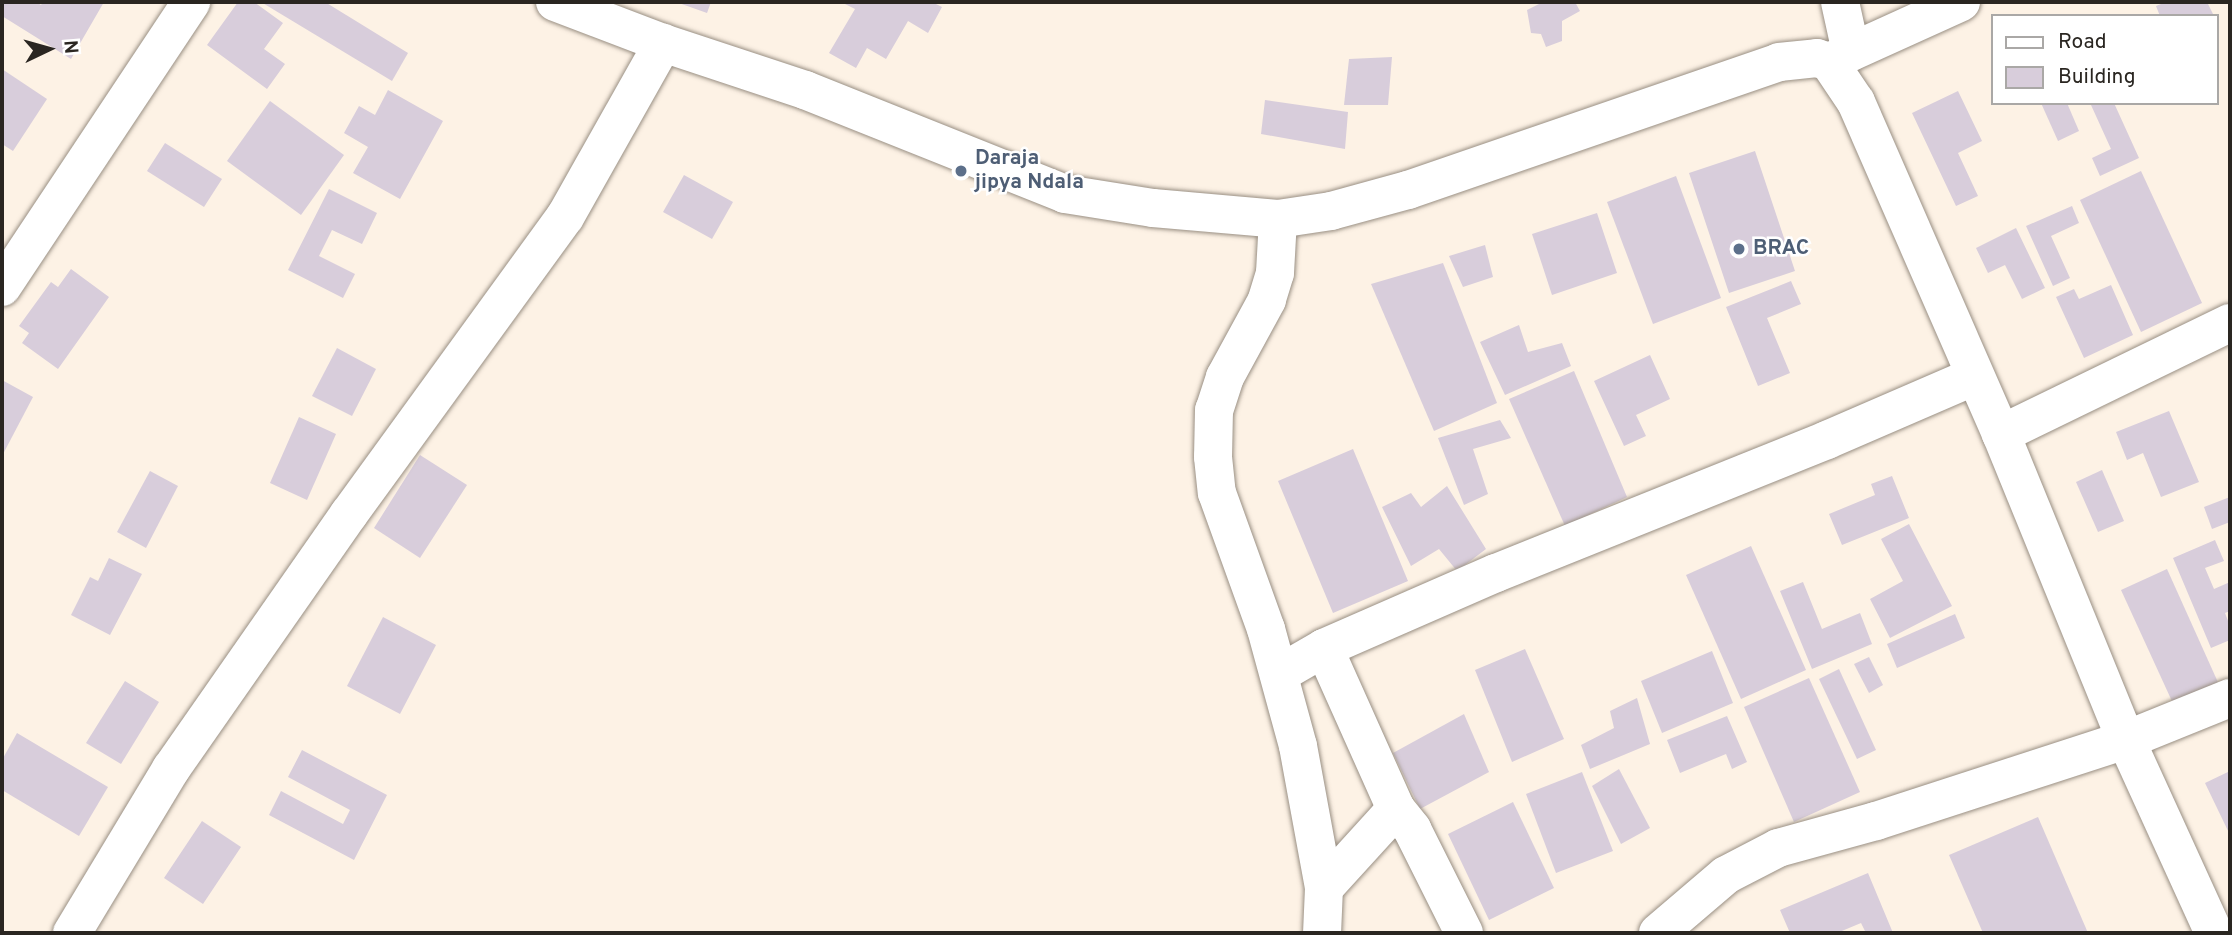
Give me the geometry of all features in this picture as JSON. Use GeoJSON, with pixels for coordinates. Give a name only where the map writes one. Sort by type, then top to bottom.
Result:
{"type":"FeatureCollection","features":[{"type":"Feature","properties":{"kind":"street"},"geometry":{"type":"LineString","coordinates":[[2,287],[191,2]]}},
{"type":"Feature","properties":{"kind":"street"},"geometry":{"type":"LineString","coordinates":[[555,2],[663,43],[805,90],[1065,194],[1153,208],[1278,219],[1331,211],[1408,190],[1779,62],[1840,57],[1961,2]]}},
{"type":"Feature","properties":{"kind":"street"},"geometry":{"type":"LineString","coordinates":[[1840,2],[1840,57],[1856,102],[2001,433],[2126,740],[2214,933]]}},
{"type":"Feature","properties":{"kind":"street"},"geometry":{"type":"LineString","coordinates":[[72,933],[171,769],[349,514],[565,218],[663,43]]}},
{"type":"Feature","properties":{"kind":"street"},"geometry":{"type":"LineString","coordinates":[[1278,219],[1275,273],[1267,300],[1225,377],[1214,411],[1212,436],[1217,493],[1279,674],[1298,746],[1324,888],[1322,933]]}},
{"type":"Feature","properties":{"kind":"street"},"geometry":{"type":"LineString","coordinates":[[2001,433],[2230,323]]}},
{"type":"Feature","properties":{"kind":"street"},"geometry":{"type":"LineString","coordinates":[[1279,674],[1324,648],[1496,573],[1816,444],[1975,376]]}},
{"type":"Feature","properties":{"kind":"street"},"geometry":{"type":"LineString","coordinates":[[1324,648],[1396,809],[1412,829],[1464,933]]}},
{"type":"Feature","properties":{"kind":"street"},"geometry":{"type":"LineString","coordinates":[[1658,933],[1726,875],[1778,848],[1902,813],[2126,740],[2230,698]]}},
{"type":"Feature","properties":{"kind":"street"},"geometry":{"type":"LineString","coordinates":[[1324,888],[1396,809]]}},
{"type":"Feature","properties":{"kind":"building"},"geometry":{"type":"Polygon","coordinates":[[[2,2],[36,2],[41,5],[43,2],[104,2],[71,59],[2,16],[2,2]]]}},
{"type":"Feature","properties":{"kind":"building"},"geometry":{"type":"Polygon","coordinates":[[[238,2],[254,2],[283,23],[264,49],[285,64],[267,89],[207,45],[238,2]]]}},
{"type":"Feature","properties":{"kind":"building"},"geometry":{"type":"Polygon","coordinates":[[[261,2],[325,2],[408,53],[392,81],[261,2]]]}},
{"type":"Feature","properties":{"kind":"building"},"geometry":{"type":"Polygon","coordinates":[[[676,2],[711,2],[707,13],[676,2]]]}},
{"type":"Feature","properties":{"kind":"building"},"geometry":{"type":"Polygon","coordinates":[[[841,2],[932,2],[942,7],[928,33],[908,21],[886,59],[867,48],[856,68],[829,53],[855,9],[841,2]]]}},
{"type":"Feature","properties":{"kind":"building"},"geometry":{"type":"Polygon","coordinates":[[[1543,2],[1575,2],[1580,11],[1562,21],[1562,41],[1546,47],[1541,34],[1531,33],[1527,10],[1543,2]]]}},
{"type":"Feature","properties":{"kind":"building"},"geometry":{"type":"Polygon","coordinates":[[[2166,2],[2207,2],[2213,14],[2159,14],[2156,6],[2166,2]]]}},
{"type":"Feature","properties":{"kind":"building"},"geometry":{"type":"Polygon","coordinates":[[[1392,57],[1388,105],[1344,105],[1349,59],[1392,57]]]}},
{"type":"Feature","properties":{"kind":"building"},"geometry":{"type":"Polygon","coordinates":[[[2,69],[47,99],[13,151],[2,144],[2,69]]]}},
{"type":"Feature","properties":{"kind":"building"},"geometry":{"type":"Polygon","coordinates":[[[388,90],[443,121],[400,199],[353,173],[368,147],[344,133],[359,106],[375,115],[388,90]]]}},
{"type":"Feature","properties":{"kind":"building"},"geometry":{"type":"Polygon","coordinates":[[[1958,91],[1982,141],[1958,153],[1978,196],[1956,206],[1912,113],[1958,91]]]}},
{"type":"Feature","properties":{"kind":"building"},"geometry":{"type":"Polygon","coordinates":[[[1265,100],[1348,112],[1345,149],[1261,134],[1265,100]]]}},
{"type":"Feature","properties":{"kind":"building"},"geometry":{"type":"Polygon","coordinates":[[[270,101],[344,155],[301,215],[227,161],[270,101]]]}},
{"type":"Feature","properties":{"kind":"building"},"geometry":{"type":"Polygon","coordinates":[[[2042,105],[2068,105],[2079,131],[2058,141],[2042,105]]]}},
{"type":"Feature","properties":{"kind":"building"},"geometry":{"type":"Polygon","coordinates":[[[2091,105],[2115,105],[2139,158],[2100,176],[2092,158],[2111,149],[2091,105]]]}},
{"type":"Feature","properties":{"kind":"building"},"geometry":{"type":"Polygon","coordinates":[[[165,143],[222,179],[204,207],[147,171],[165,143]]]}},
{"type":"Feature","properties":{"kind":"building"},"geometry":{"type":"Polygon","coordinates":[[[1755,151],[1795,271],[1729,293],[1689,173],[1755,151]]]}},
{"type":"Feature","properties":{"kind":"building"},"geometry":{"type":"Polygon","coordinates":[[[2141,171],[2202,303],[2141,332],[2080,200],[2141,171]]]}},
{"type":"Feature","properties":{"kind":"building"},"geometry":{"type":"Polygon","coordinates":[[[684,175],[733,202],[712,239],[663,212],[684,175]]]}},
{"type":"Feature","properties":{"kind":"building"},"geometry":{"type":"Polygon","coordinates":[[[1676,176],[1721,298],[1653,324],[1607,202],[1676,176]]]}},
{"type":"Feature","properties":{"kind":"building"},"geometry":{"type":"Polygon","coordinates":[[[329,189],[377,213],[362,244],[332,230],[319,256],[355,274],[343,298],[288,270],[329,189]]]}},
{"type":"Feature","properties":{"kind":"building"},"geometry":{"type":"Polygon","coordinates":[[[2072,206],[2079,223],[2051,236],[2070,278],[2053,286],[2026,226],[2072,206]]]}},
{"type":"Feature","properties":{"kind":"building"},"geometry":{"type":"Polygon","coordinates":[[[1597,213],[1617,273],[1552,295],[1532,234],[1597,213]]]}},
{"type":"Feature","properties":{"kind":"building"},"geometry":{"type":"Polygon","coordinates":[[[2016,228],[2045,288],[2022,299],[2005,265],[1988,273],[1976,248],[2016,228]]]}},
{"type":"Feature","properties":{"kind":"building"},"geometry":{"type":"Polygon","coordinates":[[[1485,245],[1493,277],[1463,287],[1449,256],[1485,245]]]}},
{"type":"Feature","properties":{"kind":"building"},"geometry":{"type":"Polygon","coordinates":[[[1443,263],[1497,403],[1434,431],[1371,284],[1443,263]]]}},
{"type":"Feature","properties":{"kind":"building"},"geometry":{"type":"Polygon","coordinates":[[[71,269],[109,297],[58,369],[22,343],[29,333],[19,326],[51,282],[58,287],[71,269]]]}},
{"type":"Feature","properties":{"kind":"building"},"geometry":{"type":"Polygon","coordinates":[[[1791,281],[1801,304],[1767,318],[1790,373],[1758,386],[1726,307],[1791,281]]]}},
{"type":"Feature","properties":{"kind":"building"},"geometry":{"type":"Polygon","coordinates":[[[2111,285],[2133,335],[2084,358],[2056,297],[2074,289],[2079,299],[2111,285]]]}},
{"type":"Feature","properties":{"kind":"building"},"geometry":{"type":"Polygon","coordinates":[[[1519,325],[1528,352],[1562,343],[1571,366],[1505,395],[1480,342],[1519,325]]]}},
{"type":"Feature","properties":{"kind":"building"},"geometry":{"type":"Polygon","coordinates":[[[337,348],[376,369],[352,416],[312,396],[337,348]]]}},
{"type":"Feature","properties":{"kind":"building"},"geometry":{"type":"Polygon","coordinates":[[[1650,355],[1670,399],[1636,415],[1646,436],[1624,446],[1594,381],[1650,355]]]}},
{"type":"Feature","properties":{"kind":"building"},"geometry":{"type":"Polygon","coordinates":[[[1574,371],[1627,497],[1565,526],[1509,399],[1574,371]]]}},
{"type":"Feature","properties":{"kind":"building"},"geometry":{"type":"Polygon","coordinates":[[[2,380],[33,397],[2,456],[2,380]]]}},
{"type":"Feature","properties":{"kind":"building"},"geometry":{"type":"Polygon","coordinates":[[[2169,411],[2199,482],[2161,497],[2143,453],[2127,460],[2116,432],[2169,411]]]}},
{"type":"Feature","properties":{"kind":"building"},"geometry":{"type":"Polygon","coordinates":[[[299,417],[336,434],[307,500],[270,483],[299,417]]]}},
{"type":"Feature","properties":{"kind":"building"},"geometry":{"type":"Polygon","coordinates":[[[1500,420],[1511,438],[1473,449],[1488,494],[1464,505],[1438,438],[1500,420]]]}},
{"type":"Feature","properties":{"kind":"building"},"geometry":{"type":"Polygon","coordinates":[[[1353,449],[1408,581],[1333,613],[1278,481],[1353,449]]]}},
{"type":"Feature","properties":{"kind":"building"},"geometry":{"type":"Polygon","coordinates":[[[420,455],[467,485],[420,558],[374,528],[420,455]]]}},
{"type":"Feature","properties":{"kind":"building"},"geometry":{"type":"Polygon","coordinates":[[[2102,470],[2124,521],[2098,532],[2076,482],[2102,470]]]}},
{"type":"Feature","properties":{"kind":"building"},"geometry":{"type":"Polygon","coordinates":[[[150,471],[178,486],[146,548],[117,532],[150,471]]]}},
{"type":"Feature","properties":{"kind":"building"},"geometry":{"type":"Polygon","coordinates":[[[1892,476],[1909,518],[1842,545],[1829,514],[1875,495],[1871,484],[1892,476]]]}},
{"type":"Feature","properties":{"kind":"building"},"geometry":{"type":"Polygon","coordinates":[[[1447,486],[1486,549],[1457,571],[1439,549],[1411,566],[1382,507],[1411,493],[1421,507],[1447,486]]]}},
{"type":"Feature","properties":{"kind":"building"},"geometry":{"type":"Polygon","coordinates":[[[2230,497],[2230,522],[2212,529],[2204,507],[2230,497]]]}},
{"type":"Feature","properties":{"kind":"building"},"geometry":{"type":"Polygon","coordinates":[[[1909,524],[1952,606],[1890,638],[1870,599],[1903,581],[1881,539],[1909,524]]]}},
{"type":"Feature","properties":{"kind":"building"},"geometry":{"type":"Polygon","coordinates":[[[2215,540],[2224,561],[2205,568],[2214,589],[2230,582],[2230,611],[2225,613],[2230,626],[2230,640],[2211,648],[2173,558],[2215,540]]]}},
{"type":"Feature","properties":{"kind":"building"},"geometry":{"type":"Polygon","coordinates":[[[1751,546],[1806,670],[1741,699],[1686,575],[1751,546]]]}},
{"type":"Feature","properties":{"kind":"building"},"geometry":{"type":"Polygon","coordinates":[[[109,558],[142,574],[110,635],[71,615],[90,577],[98,581],[109,558]]]}},
{"type":"Feature","properties":{"kind":"building"},"geometry":{"type":"Polygon","coordinates":[[[2167,569],[2221,689],[2176,710],[2121,590],[2167,569]]]}},
{"type":"Feature","properties":{"kind":"building"},"geometry":{"type":"Polygon","coordinates":[[[1803,582],[1822,629],[1860,613],[1872,644],[1812,669],[1780,591],[1803,582]]]}},
{"type":"Feature","properties":{"kind":"building"},"geometry":{"type":"Polygon","coordinates":[[[1955,614],[1965,638],[1897,668],[1887,644],[1955,614]]]}},
{"type":"Feature","properties":{"kind":"building"},"geometry":{"type":"Polygon","coordinates":[[[383,617],[436,645],[400,714],[347,686],[383,617]]]}},
{"type":"Feature","properties":{"kind":"building"},"geometry":{"type":"Polygon","coordinates":[[[1525,649],[1564,739],[1512,762],[1475,670],[1525,649]]]}},
{"type":"Feature","properties":{"kind":"building"},"geometry":{"type":"Polygon","coordinates":[[[1712,651],[1733,703],[1662,733],[1641,681],[1712,651]]]}},
{"type":"Feature","properties":{"kind":"building"},"geometry":{"type":"Polygon","coordinates":[[[1869,657],[1883,685],[1869,693],[1854,664],[1869,657]]]}},
{"type":"Feature","properties":{"kind":"building"},"geometry":{"type":"Polygon","coordinates":[[[1839,669],[1876,750],[1857,759],[1819,679],[1839,669]]]}},
{"type":"Feature","properties":{"kind":"building"},"geometry":{"type":"Polygon","coordinates":[[[1809,678],[1860,792],[1794,822],[1744,707],[1809,678]]]}},
{"type":"Feature","properties":{"kind":"building"},"geometry":{"type":"Polygon","coordinates":[[[125,681],[159,702],[121,764],[86,743],[125,681]]]}},
{"type":"Feature","properties":{"kind":"building"},"geometry":{"type":"Polygon","coordinates":[[[1637,698],[1650,744],[1590,769],[1581,745],[1614,728],[1610,711],[1637,698]]]}},
{"type":"Feature","properties":{"kind":"building"},"geometry":{"type":"Polygon","coordinates":[[[1464,714],[1489,772],[1420,809],[1393,753],[1464,714]]]}},
{"type":"Feature","properties":{"kind":"building"},"geometry":{"type":"Polygon","coordinates":[[[1727,716],[1747,762],[1732,769],[1726,754],[1680,773],[1667,740],[1727,716]]]}},
{"type":"Feature","properties":{"kind":"building"},"geometry":{"type":"Polygon","coordinates":[[[17,733],[108,787],[79,836],[2,790],[2,760],[17,733]]]}},
{"type":"Feature","properties":{"kind":"building"},"geometry":{"type":"Polygon","coordinates":[[[302,750],[387,795],[354,860],[269,815],[281,791],[343,824],[350,810],[288,777],[302,750]]]}},
{"type":"Feature","properties":{"kind":"building"},"geometry":{"type":"Polygon","coordinates":[[[1619,769],[1650,828],[1621,844],[1592,786],[1619,769]]]}},
{"type":"Feature","properties":{"kind":"building"},"geometry":{"type":"Polygon","coordinates":[[[2230,771],[2230,835],[2205,783],[2230,771]]]}},
{"type":"Feature","properties":{"kind":"building"},"geometry":{"type":"Polygon","coordinates":[[[1582,772],[1613,851],[1556,873],[1526,794],[1582,772]]]}},
{"type":"Feature","properties":{"kind":"building"},"geometry":{"type":"Polygon","coordinates":[[[1513,802],[1554,888],[1489,920],[1448,834],[1513,802]]]}},
{"type":"Feature","properties":{"kind":"building"},"geometry":{"type":"Polygon","coordinates":[[[2038,817],[2088,933],[1983,933],[1949,855],[2038,817]]]}},
{"type":"Feature","properties":{"kind":"building"},"geometry":{"type":"Polygon","coordinates":[[[202,821],[241,847],[203,904],[164,878],[202,821]]]}},
{"type":"Feature","properties":{"kind":"building"},"geometry":{"type":"Polygon","coordinates":[[[1868,873],[1893,933],[1866,933],[1861,923],[1837,933],[1790,933],[1780,910],[1868,873]]]}},
{"type":"Feature","properties":{"kind":"place","name":"Daraja jipya Ndala"},"geometry":{"type":"Point","coordinates":[961,171]}},
{"type":"Feature","properties":{"kind":"place","name":"BRAC"},"geometry":{"type":"Point","coordinates":[1739,249]}}]}
